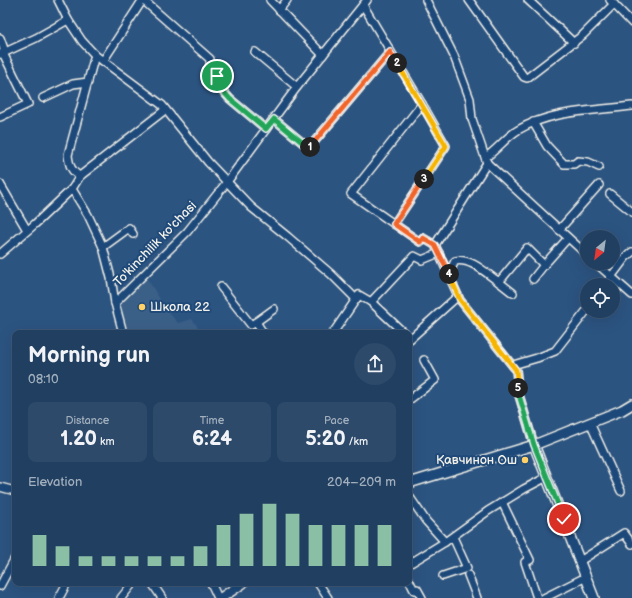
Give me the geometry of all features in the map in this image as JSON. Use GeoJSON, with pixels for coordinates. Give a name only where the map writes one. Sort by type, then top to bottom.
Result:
{"type":"FeatureCollection","features":[{"type":"Feature","properties":{"kind":"main road"},"geometry":{"type":"LineString","coordinates":[[412,482],[534,445],[622,410],[632,404]]}},
{"type":"Feature","properties":{"kind":"main road"},"geometry":{"type":"LineString","coordinates":[[534,445],[594,598]]}},
{"type":"Feature","properties":{"kind":"main road"},"geometry":{"type":"LineString","coordinates":[[221,598],[239,586]]}},
{"type":"Feature","properties":{"kind":"street"},"geometry":{"type":"LineString","coordinates":[[58,0],[68,20],[95,55],[165,110],[208,162],[251,207],[331,274],[356,299]]}},
{"type":"Feature","properties":{"kind":"street"},"geometry":{"type":"LineString","coordinates":[[103,61],[143,0],[210,59],[210,69],[217,76],[215,82],[230,99],[266,129]]}},
{"type":"Feature","properties":{"kind":"street"},"geometry":{"type":"LineString","coordinates":[[270,0],[323,55]]}},
{"type":"Feature","properties":{"kind":"street"},"geometry":{"type":"LineString","coordinates":[[279,10],[287,0]]}},
{"type":"Feature","properties":{"kind":"street"},"geometry":{"type":"LineString","coordinates":[[426,0],[454,56],[470,99],[472,119],[486,160],[580,249]]}},
{"type":"Feature","properties":{"kind":"street"},"geometry":{"type":"LineString","coordinates":[[469,0],[524,77],[527,78],[584,35],[612,2],[632,23]]}},
{"type":"Feature","properties":{"kind":"street"},"geometry":{"type":"LineString","coordinates":[[528,0],[574,42]]}},
{"type":"Feature","properties":{"kind":"street"},"geometry":{"type":"LineString","coordinates":[[365,2],[390,52],[446,146],[394,224]]}},
{"type":"Feature","properties":{"kind":"street","name":"To'kinchilik ko'chasi"},"geometry":{"type":"LineString","coordinates":[[115,303],[187,232],[227,182],[297,87],[365,2]]}},
{"type":"Feature","properties":{"kind":"street"},"geometry":{"type":"LineString","coordinates":[[1,54],[36,38],[68,20]]}},
{"type":"Feature","properties":{"kind":"street"},"geometry":{"type":"LineString","coordinates":[[0,38],[4,49],[1,54]]}},
{"type":"Feature","properties":{"kind":"street"},"geometry":{"type":"LineString","coordinates":[[255,52],[297,87]]}},
{"type":"Feature","properties":{"kind":"street"},"geometry":{"type":"LineString","coordinates":[[274,119],[309,148],[390,52]]}},
{"type":"Feature","properties":{"kind":"street"},"geometry":{"type":"LineString","coordinates":[[0,117],[28,104],[1,54]]}},
{"type":"Feature","properties":{"kind":"street"},"geometry":{"type":"LineString","coordinates":[[80,176],[74,173],[71,168],[68,161],[68,155],[95,55]]}},
{"type":"Feature","properties":{"kind":"street"},"geometry":{"type":"LineString","coordinates":[[43,98],[73,84],[88,82]]}},
{"type":"Feature","properties":{"kind":"street"},"geometry":{"type":"LineString","coordinates":[[422,104],[351,194],[420,242],[423,238],[435,245],[460,300],[516,370],[519,395],[534,445]]}},
{"type":"Feature","properties":{"kind":"street"},"geometry":{"type":"LineString","coordinates":[[435,245],[486,160],[509,136],[533,122],[545,118],[598,109],[632,106]]}},
{"type":"Feature","properties":{"kind":"street"},"geometry":{"type":"LineString","coordinates":[[1,250],[35,224],[72,189],[80,176],[165,110]]}},
{"type":"Feature","properties":{"kind":"street"},"geometry":{"type":"LineString","coordinates":[[533,122],[547,146],[564,164],[574,164],[578,161],[588,162],[599,167]]}},
{"type":"Feature","properties":{"kind":"street"},"geometry":{"type":"LineString","coordinates":[[0,184],[27,230]]}},
{"type":"Feature","properties":{"kind":"street"},"geometry":{"type":"LineString","coordinates":[[559,230],[599,185]]}},
{"type":"Feature","properties":{"kind":"street"},"geometry":{"type":"LineString","coordinates":[[72,189],[88,215],[103,247],[122,330]]}},
{"type":"Feature","properties":{"kind":"street"},"geometry":{"type":"LineString","coordinates":[[610,194],[632,212]]}},
{"type":"Feature","properties":{"kind":"street"},"geometry":{"type":"LineString","coordinates":[[103,247],[129,228],[133,234]]}},
{"type":"Feature","properties":{"kind":"street"},"geometry":{"type":"LineString","coordinates":[[533,278],[568,238]]}},
{"type":"Feature","properties":{"kind":"street"},"geometry":{"type":"LineString","coordinates":[[499,282],[527,248],[544,265]]}},
{"type":"Feature","properties":{"kind":"street"},"geometry":{"type":"LineString","coordinates":[[612,277],[626,257],[632,252]]}},
{"type":"Feature","properties":{"kind":"street"},"geometry":{"type":"LineString","coordinates":[[371,302],[414,256],[422,260],[439,253]]}},
{"type":"Feature","properties":{"kind":"street"},"geometry":{"type":"LineString","coordinates":[[452,282],[452,267],[455,261],[459,260],[467,262],[480,269],[513,293]]}},
{"type":"Feature","properties":{"kind":"street"},"geometry":{"type":"LineString","coordinates":[[604,270],[632,295]]}},
{"type":"Feature","properties":{"kind":"street"},"geometry":{"type":"LineString","coordinates":[[221,287],[251,325],[274,309]]}},
{"type":"Feature","properties":{"kind":"street"},"geometry":{"type":"LineString","coordinates":[[335,330],[359,295],[371,302],[401,330]]}},
{"type":"Feature","properties":{"kind":"street"},"geometry":{"type":"LineString","coordinates":[[412,337],[458,296]]}},
{"type":"Feature","properties":{"kind":"street"},"geometry":{"type":"LineString","coordinates":[[513,365],[555,351],[581,318]]}},
{"type":"Feature","properties":{"kind":"street"},"geometry":{"type":"LineString","coordinates":[[256,322],[261,330]]}},
{"type":"Feature","properties":{"kind":"street"},"geometry":{"type":"LineString","coordinates":[[412,398],[435,380],[424,360]]}},
{"type":"Feature","properties":{"kind":"street"},"geometry":{"type":"LineString","coordinates":[[590,423],[621,492]]}},
{"type":"Feature","properties":{"kind":"street"},"geometry":{"type":"LineString","coordinates":[[412,562],[453,537],[502,502],[547,477]]}},
{"type":"Feature","properties":{"kind":"street"},"geometry":{"type":"LineString","coordinates":[[0,485],[12,490]]}},
{"type":"Feature","properties":{"kind":"street"},"geometry":{"type":"LineString","coordinates":[[412,500],[426,521],[445,542]]}},
{"type":"Feature","properties":{"kind":"street"},"geometry":{"type":"LineString","coordinates":[[502,502],[530,560],[526,562],[537,598]]}},
{"type":"Feature","properties":{"kind":"street"},"geometry":{"type":"LineString","coordinates":[[580,561],[624,533],[632,544]]}},
{"type":"Feature","properties":{"kind":"street"},"geometry":{"type":"LineString","coordinates":[[443,576],[467,568],[453,537]]}},
{"type":"Feature","properties":{"kind":"street"},"geometry":{"type":"LineString","coordinates":[[0,586],[12,564]]}},
{"type":"Feature","properties":{"kind":"street"},"geometry":{"type":"LineString","coordinates":[[468,575],[477,598]]}},
{"type":"Feature","properties":{"kind":"street"},"geometry":{"type":"LineString","coordinates":[[544,598],[586,576]]}},
{"type":"Feature","properties":{"kind":"street"},"geometry":{"type":"LineString","coordinates":[[59,598],[65,586]]}},
{"type":"Feature","properties":{"kind":"street"},"geometry":{"type":"LineString","coordinates":[[121,598],[131,586]]}},
{"type":"Feature","properties":{"kind":"street"},"geometry":{"type":"LineString","coordinates":[[154,586],[162,598]]}},
{"type":"Feature","properties":{"kind":"street"},"geometry":{"type":"LineString","coordinates":[[212,586],[218,598]]}},
{"type":"Feature","properties":{"kind":"street"},"geometry":{"type":"LineString","coordinates":[[320,586],[328,598]]}},
{"type":"Feature","properties":{"kind":"street"},"geometry":{"type":"LineString","coordinates":[[412,586],[414,590],[417,589],[422,598]]}},
{"type":"Feature","properties":{"kind":"shaded area","name":"Школа 22"},"geometry":{"type":"Polygon","coordinates":[[[146,277],[168,312],[178,323],[192,319],[200,330],[126,330],[117,303],[146,277]]]}},
{"type":"Feature","properties":{"kind":"place","name":"Школа 22"},"geometry":{"type":"Point","coordinates":[142,307]}},
{"type":"Feature","properties":{"kind":"place","name":"Қавчинон Ош"},"geometry":{"type":"Point","coordinates":[525,460]}},
{"type":"Feature","properties":{"kind":"route"},"geometry":{"type":"LineString","coordinates":[[217,76],[215,82],[230,99],[266,129],[274,119],[309,148],[390,52],[446,146],[394,224],[420,242],[423,238],[435,245],[460,300],[516,370],[519,395],[534,445],[564,519]]}}]}
